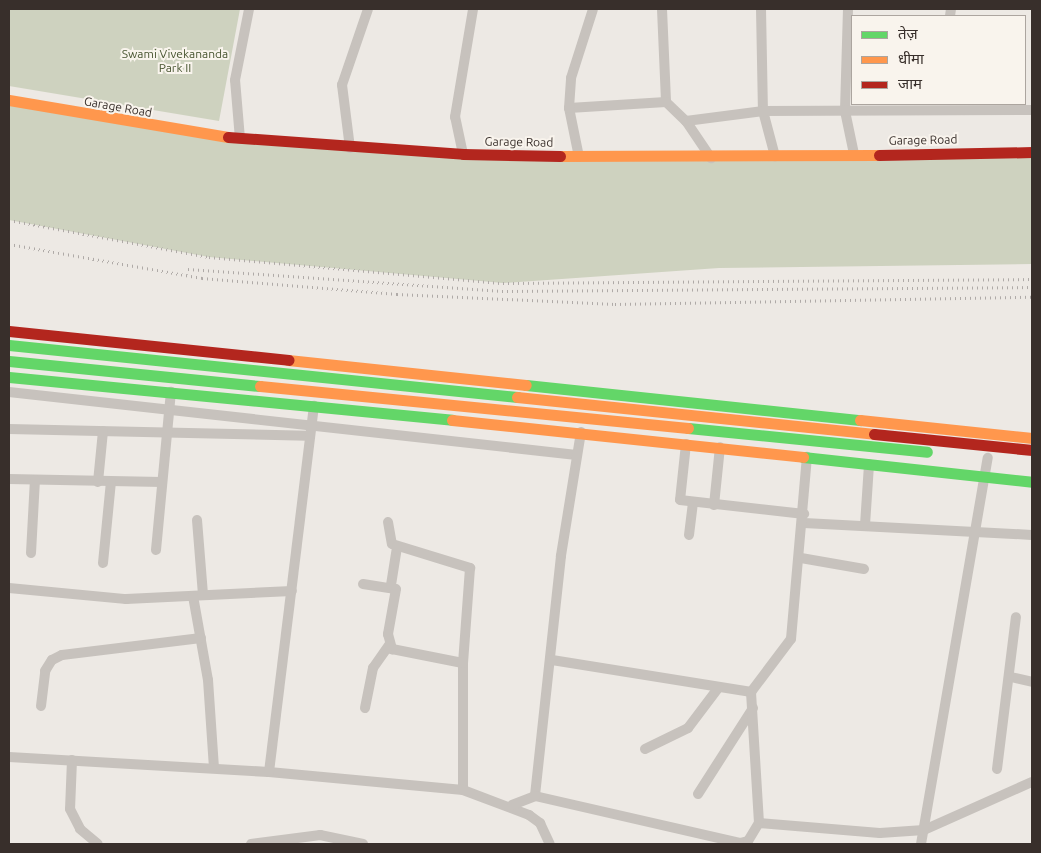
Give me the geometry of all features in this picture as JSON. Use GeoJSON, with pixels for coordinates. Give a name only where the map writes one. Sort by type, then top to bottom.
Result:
{"type":"FeatureCollection","features":[{"type":"Feature","properties":{"kind":"main road","name":"Garage Road"},"geometry":{"type":"LineString","coordinates":[[9,100],[240,139],[350,148],[463,154],[711,158],[1032,152]]}},
{"type":"Feature","properties":{"kind":"main road"},"geometry":{"type":"LineString","coordinates":[[9,330],[1032,438]]}},
{"type":"Feature","properties":{"kind":"main road"},"geometry":{"type":"LineString","coordinates":[[9,345],[1032,450]]}},
{"type":"Feature","properties":{"kind":"main road"},"geometry":{"type":"LineString","coordinates":[[9,361],[1032,463]]}},
{"type":"Feature","properties":{"kind":"main road"},"geometry":{"type":"LineString","coordinates":[[9,377],[581,432],[1032,482]]}},
{"type":"Feature","properties":{"kind":"main road"},"geometry":{"type":"LineString","coordinates":[[504,425],[505,410]]}},
{"type":"Feature","properties":{"kind":"street"},"geometry":{"type":"LineString","coordinates":[[240,139],[236,80],[249,9]]}},
{"type":"Feature","properties":{"kind":"street"},"geometry":{"type":"LineString","coordinates":[[350,148],[342,85],[368,9]]}},
{"type":"Feature","properties":{"kind":"street"},"geometry":{"type":"LineString","coordinates":[[463,154],[455,117],[473,9]]}},
{"type":"Feature","properties":{"kind":"street"},"geometry":{"type":"LineString","coordinates":[[579,157],[569,108],[571,78],[593,9]]}},
{"type":"Feature","properties":{"kind":"street"},"geometry":{"type":"LineString","coordinates":[[662,9],[666,102],[686,121],[711,158]]}},
{"type":"Feature","properties":{"kind":"street"},"geometry":{"type":"LineString","coordinates":[[761,9],[763,111],[775,156]]}},
{"type":"Feature","properties":{"kind":"street"},"geometry":{"type":"LineString","coordinates":[[848,9],[845,111],[854,154]]}},
{"type":"Feature","properties":{"kind":"street"},"geometry":{"type":"LineString","coordinates":[[569,108],[666,102]]}},
{"type":"Feature","properties":{"kind":"street"},"geometry":{"type":"LineString","coordinates":[[686,121],[763,111],[845,111],[936,106],[1032,110]]}},
{"type":"Feature","properties":{"kind":"street"},"geometry":{"type":"LineString","coordinates":[[9,392],[169,410],[308,431],[577,455]]}},
{"type":"Feature","properties":{"kind":"street"},"geometry":{"type":"LineString","coordinates":[[156,550],[170,392]]}},
{"type":"Feature","properties":{"kind":"street"},"geometry":{"type":"LineString","coordinates":[[269,772],[292,591],[308,431],[314,406]]}},
{"type":"Feature","properties":{"kind":"street"},"geometry":{"type":"LineString","coordinates":[[9,429],[167,433],[308,431]]}},
{"type":"Feature","properties":{"kind":"street"},"geometry":{"type":"LineString","coordinates":[[98,482],[103,431]]}},
{"type":"Feature","properties":{"kind":"street"},"geometry":{"type":"LineString","coordinates":[[535,796],[581,432]]}},
{"type":"Feature","properties":{"kind":"street"},"geometry":{"type":"LineString","coordinates":[[686,444],[677,495],[693,502],[865,525],[978,529],[1032,535]]}},
{"type":"Feature","properties":{"kind":"street"},"geometry":{"type":"LineString","coordinates":[[714,505],[720,448]]}},
{"type":"Feature","properties":{"kind":"street"},"geometry":{"type":"LineString","coordinates":[[512,806],[535,796],[740,844],[748,841],[759,823],[753,708],[750,692],[791,639],[801,558],[807,457]]}},
{"type":"Feature","properties":{"kind":"street"},"geometry":{"type":"LineString","coordinates":[[922,844],[978,529],[988,458]]}},
{"type":"Feature","properties":{"kind":"street"},"geometry":{"type":"LineString","coordinates":[[865,525],[869,464]]}},
{"type":"Feature","properties":{"kind":"street"},"geometry":{"type":"LineString","coordinates":[[9,479],[162,482]]}},
{"type":"Feature","properties":{"kind":"street"},"geometry":{"type":"LineString","coordinates":[[31,553],[36,480]]}},
{"type":"Feature","properties":{"kind":"street"},"geometry":{"type":"LineString","coordinates":[[103,563],[111,482]]}},
{"type":"Feature","properties":{"kind":"street"},"geometry":{"type":"LineString","coordinates":[[689,536],[693,502]]}},
{"type":"Feature","properties":{"kind":"street"},"geometry":{"type":"LineString","coordinates":[[197,520],[198,596],[214,768]]}},
{"type":"Feature","properties":{"kind":"street"},"geometry":{"type":"LineString","coordinates":[[388,522],[388,540],[397,546],[470,568],[463,663],[463,790]]}},
{"type":"Feature","properties":{"kind":"street"},"geometry":{"type":"LineString","coordinates":[[365,708],[373,668],[389,645],[398,595],[391,586],[397,546]]}},
{"type":"Feature","properties":{"kind":"street"},"geometry":{"type":"LineString","coordinates":[[801,558],[864,569]]}},
{"type":"Feature","properties":{"kind":"street"},"geometry":{"type":"LineString","coordinates":[[362,584],[391,586]]}},
{"type":"Feature","properties":{"kind":"street"},"geometry":{"type":"LineString","coordinates":[[9,588],[126,599],[292,591]]}},
{"type":"Feature","properties":{"kind":"street"},"geometry":{"type":"LineString","coordinates":[[997,769],[1011,678],[1016,617]]}},
{"type":"Feature","properties":{"kind":"street"},"geometry":{"type":"LineString","coordinates":[[41,706],[45,671],[52,660],[62,655],[201,638]]}},
{"type":"Feature","properties":{"kind":"street"},"geometry":{"type":"LineString","coordinates":[[389,645],[398,653],[463,663]]}},
{"type":"Feature","properties":{"kind":"street"},"geometry":{"type":"LineString","coordinates":[[552,660],[750,692]]}},
{"type":"Feature","properties":{"kind":"street"},"geometry":{"type":"LineString","coordinates":[[1011,678],[1032,682]]}},
{"type":"Feature","properties":{"kind":"street"},"geometry":{"type":"LineString","coordinates":[[645,749],[688,728],[720,687]]}},
{"type":"Feature","properties":{"kind":"street"},"geometry":{"type":"LineString","coordinates":[[698,794],[753,708]]}},
{"type":"Feature","properties":{"kind":"street"},"geometry":{"type":"LineString","coordinates":[[9,757],[214,768],[463,790],[512,806],[540,823],[550,844]]}},
{"type":"Feature","properties":{"kind":"street"},"geometry":{"type":"LineString","coordinates":[[72,760],[70,809],[80,829],[98,844]]}},
{"type":"Feature","properties":{"kind":"street"},"geometry":{"type":"LineString","coordinates":[[759,823],[880,834],[924,830],[1032,782]]}},
{"type":"Feature","properties":{"kind":"street"},"geometry":{"type":"LineString","coordinates":[[251,844],[339,841],[363,844]]}},
{"type":"Feature","properties":{"kind":"green space","name":"Swami Vivekananda Park II"},"geometry":{"type":"Polygon","coordinates":[[[9,9],[240,9],[219,121],[9,86],[9,9]]]}},
{"type":"Feature","properties":{"kind":"green space"},"geometry":{"type":"Polygon","coordinates":[[[9,99],[151,127],[463,154],[1032,152],[1032,264],[719,268],[503,283],[209,257],[9,220],[9,99]]]}},
{"type":"Feature","properties":{"kind":"railway"},"geometry":{"type":"LineString","coordinates":[[9,220],[209,257],[503,283],[1032,279]]}},
{"type":"Feature","properties":{"kind":"railway"},"geometry":{"type":"LineString","coordinates":[[9,244],[202,278],[397,294],[615,304],[1032,297]]}},
{"type":"Feature","properties":{"kind":"railway"},"geometry":{"type":"LineString","coordinates":[[188,269],[502,291],[1032,287]]}},
{"type":"Feature","properties":{"kind":"traffic: fast"},"geometry":{"type":"LineString","coordinates":[[9,345],[517,397]]}},
{"type":"Feature","properties":{"kind":"traffic: fast"},"geometry":{"type":"LineString","coordinates":[[9,361],[260,386]]}},
{"type":"Feature","properties":{"kind":"traffic: fast"},"geometry":{"type":"LineString","coordinates":[[9,377],[452,420]]}},
{"type":"Feature","properties":{"kind":"traffic: fast"},"geometry":{"type":"LineString","coordinates":[[526,385],[860,420]]}},
{"type":"Feature","properties":{"kind":"traffic: fast"},"geometry":{"type":"LineString","coordinates":[[688,428],[927,452]]}},
{"type":"Feature","properties":{"kind":"traffic: fast"},"geometry":{"type":"LineString","coordinates":[[803,457],[1032,482]]}},
{"type":"Feature","properties":{"kind":"traffic: slow"},"geometry":{"type":"LineString","coordinates":[[9,100],[228,137]]}},
{"type":"Feature","properties":{"kind":"traffic: slow"},"geometry":{"type":"LineString","coordinates":[[560,156],[879,155]]}},
{"type":"Feature","properties":{"kind":"traffic: slow"},"geometry":{"type":"LineString","coordinates":[[288,360],[526,385]]}},
{"type":"Feature","properties":{"kind":"traffic: slow"},"geometry":{"type":"LineString","coordinates":[[260,386],[688,428]]}},
{"type":"Feature","properties":{"kind":"traffic: slow"},"geometry":{"type":"LineString","coordinates":[[517,397],[874,434]]}},
{"type":"Feature","properties":{"kind":"traffic: slow"},"geometry":{"type":"LineString","coordinates":[[452,420],[803,457]]}},
{"type":"Feature","properties":{"kind":"traffic: slow"},"geometry":{"type":"LineString","coordinates":[[860,420],[1032,438]]}},
{"type":"Feature","properties":{"kind":"traffic: jam"},"geometry":{"type":"LineString","coordinates":[[228,137],[463,154],[560,156]]}},
{"type":"Feature","properties":{"kind":"traffic: jam"},"geometry":{"type":"LineString","coordinates":[[879,155],[1032,152]]}},
{"type":"Feature","properties":{"kind":"traffic: jam"},"geometry":{"type":"LineString","coordinates":[[9,331],[288,360]]}},
{"type":"Feature","properties":{"kind":"traffic: jam"},"geometry":{"type":"LineString","coordinates":[[874,434],[1032,450]]}}]}
